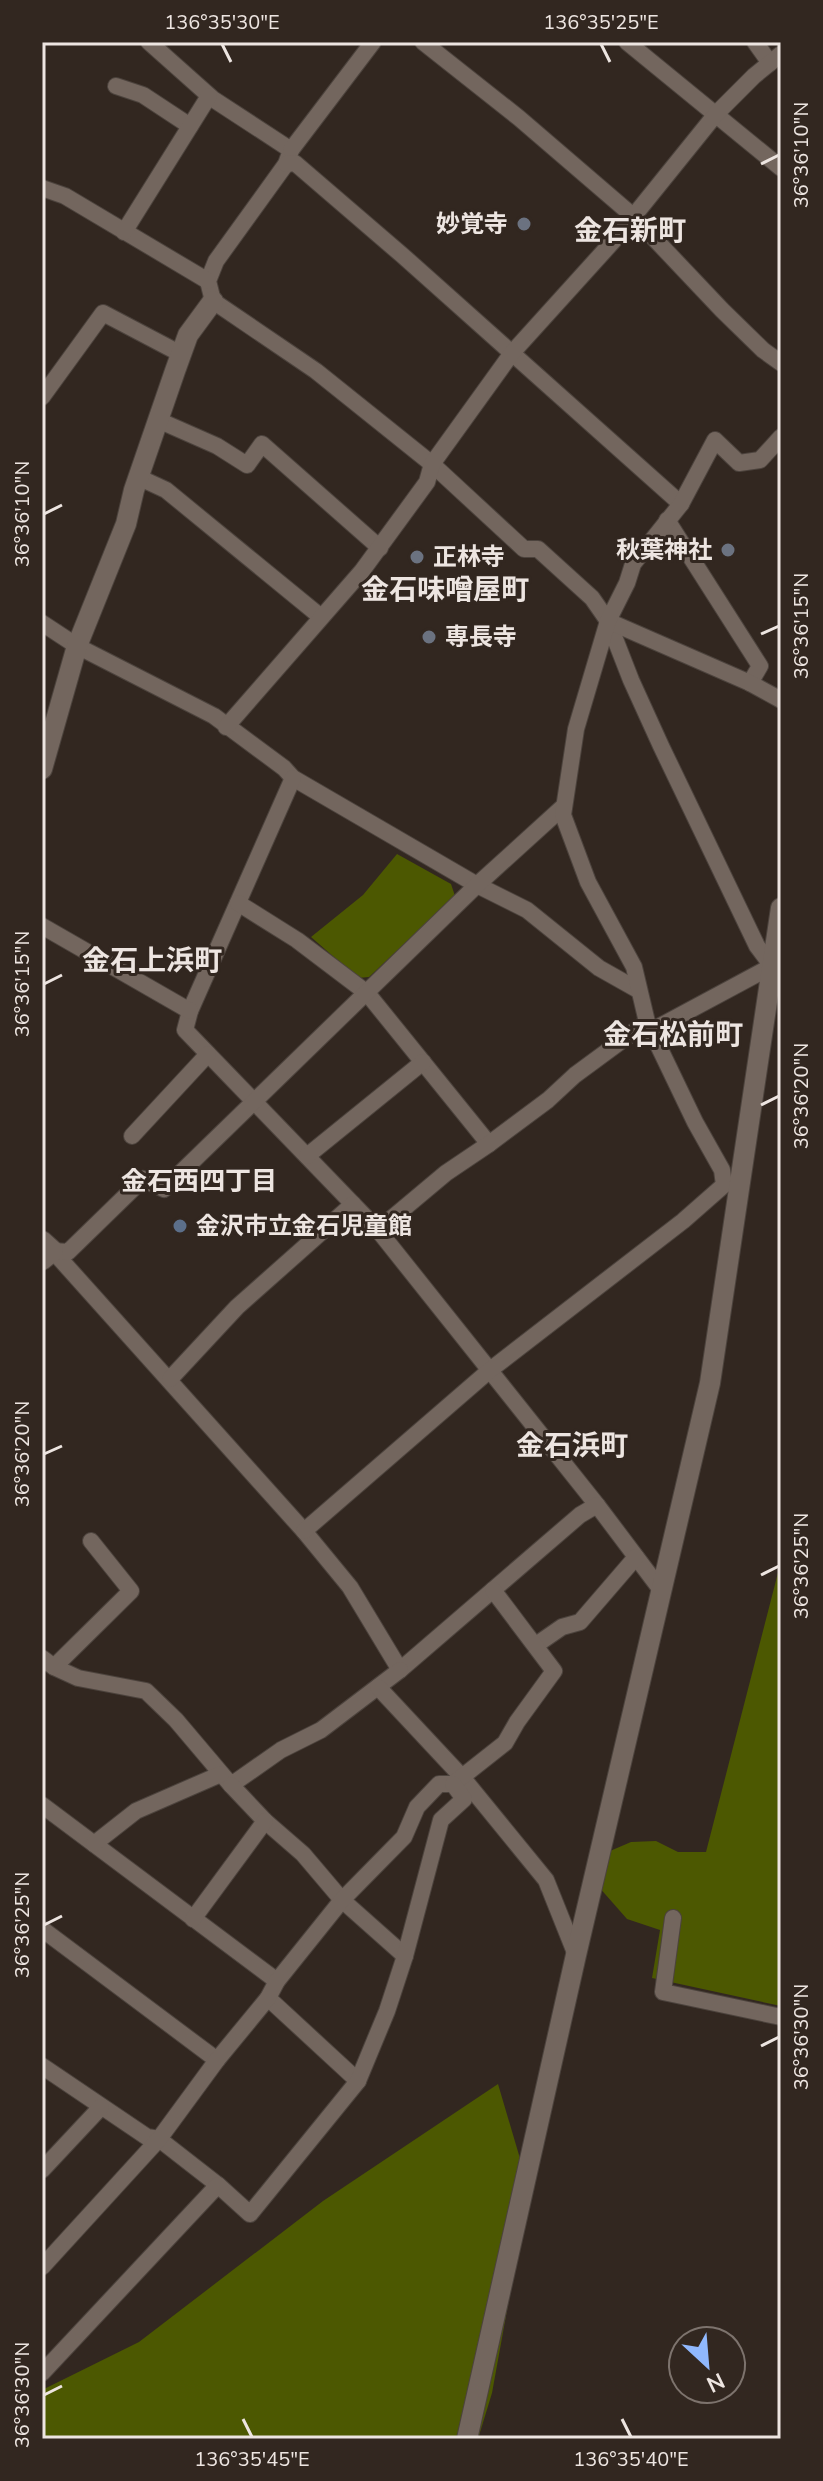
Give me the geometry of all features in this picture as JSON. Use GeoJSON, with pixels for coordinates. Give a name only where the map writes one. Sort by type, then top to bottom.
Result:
{"type":"FeatureCollection","features":[{"type":"Feature","properties":{"kind":"street"},"geometry":{"type":"LineString","coordinates":[[149,42],[209,96],[289,157],[402,255],[681,504]]}},
{"type":"Feature","properties":{"kind":"street"},"geometry":{"type":"LineString","coordinates":[[42,769],[77,646],[126,524],[138,477],[181,354],[210,291],[216,261],[373,42]]}},
{"type":"Feature","properties":{"kind":"street"},"geometry":{"type":"LineString","coordinates":[[423,42],[519,118],[633,216],[722,310],[781,363]]}},
{"type":"Feature","properties":{"kind":"street"},"geometry":{"type":"LineString","coordinates":[[627,42],[781,168]]}},
{"type":"Feature","properties":{"kind":"street"},"geometry":{"type":"LineString","coordinates":[[226,727],[380,548],[427,482],[432,464],[512,353],[592,265],[716,114],[776,59],[755,42]]}},
{"type":"Feature","properties":{"kind":"street"},"geometry":{"type":"LineString","coordinates":[[116,86],[143,95],[190,126]]}},
{"type":"Feature","properties":{"kind":"street"},"geometry":{"type":"LineString","coordinates":[[124,232],[209,96]]}},
{"type":"Feature","properties":{"kind":"street"},"geometry":{"type":"LineString","coordinates":[[42,188],[65,196],[124,232],[210,291],[432,464],[524,549],[538,549],[592,598],[608,621],[661,746],[757,946],[772,966]]}},
{"type":"Feature","properties":{"kind":"street"},"geometry":{"type":"LineString","coordinates":[[42,397],[103,313],[181,354]]}},
{"type":"Feature","properties":{"kind":"street"},"geometry":{"type":"LineString","coordinates":[[158,420],[217,446],[247,465],[262,444],[380,548]]}},
{"type":"Feature","properties":{"kind":"street"},"geometry":{"type":"LineString","coordinates":[[304,1531],[490,1370],[683,1221],[724,1185],[722,1170],[649,1026],[634,967],[588,882],[563,815],[576,729],[608,621],[633,564],[681,504],[715,440],[739,463],[760,460],[781,437]]}},
{"type":"Feature","properties":{"kind":"street"},"geometry":{"type":"LineString","coordinates":[[138,477],[166,490],[321,617]]}},
{"type":"Feature","properties":{"kind":"street"},"geometry":{"type":"LineString","coordinates":[[667,520],[760,666],[750,683]]}},
{"type":"Feature","properties":{"kind":"street"},"geometry":{"type":"LineString","coordinates":[[608,621],[750,683],[781,700]]}},
{"type":"Feature","properties":{"kind":"street"},"geometry":{"type":"LineString","coordinates":[[42,623],[77,646],[214,716],[293,778],[477,885],[527,910],[599,968],[638,990]]}},
{"type":"Feature","properties":{"kind":"street"},"geometry":{"type":"LineString","coordinates":[[293,778],[190,1011],[185,1030],[378,1230],[661,1590]]}},
{"type":"Feature","properties":{"kind":"street"},"geometry":{"type":"LineString","coordinates":[[46,1250],[68,1252],[143,1179],[164,1189],[477,885],[564,806]]}},
{"type":"Feature","properties":{"kind":"street"},"geometry":{"type":"LineString","coordinates":[[238,903],[297,940],[367,993],[489,1144]]}},
{"type":"Feature","properties":{"kind":"street"},"geometry":{"type":"LineString","coordinates":[[467,2439],[710,1383],[781,908]]}},
{"type":"Feature","properties":{"kind":"street"},"geometry":{"type":"LineString","coordinates":[[42,926],[190,1011]]}},
{"type":"Feature","properties":{"kind":"street"},"geometry":{"type":"LineString","coordinates":[[378,1230],[446,1173],[548,1100],[575,1075],[649,1026],[772,966]]}},
{"type":"Feature","properties":{"kind":"street"},"geometry":{"type":"LineString","coordinates":[[132,1136],[208,1054]]}},
{"type":"Feature","properties":{"kind":"street"},"geometry":{"type":"LineString","coordinates":[[307,1156],[423,1062]]}},
{"type":"Feature","properties":{"kind":"street"},"geometry":{"type":"LineString","coordinates":[[170,1379],[237,1307],[353,1204]]}},
{"type":"Feature","properties":{"kind":"street"},"geometry":{"type":"LineString","coordinates":[[46,1250],[170,1379],[304,1531],[350,1587],[400,1670]]}},
{"type":"Feature","properties":{"kind":"street"},"geometry":{"type":"LineString","coordinates":[[94,1844],[136,1811],[226,1780],[321,1730],[400,1670],[580,1515],[597,1505]]}},
{"type":"Feature","properties":{"kind":"street"},"geometry":{"type":"LineString","coordinates":[[91,1541],[131,1591],[48,1663],[78,1678],[146,1691],[176,1720],[265,1821],[303,1854],[342,1900],[405,1956]]}},
{"type":"Feature","properties":{"kind":"street"},"geometry":{"type":"LineString","coordinates":[[536,1645],[562,1627],[580,1622],[636,1557]]}},
{"type":"Feature","properties":{"kind":"street"},"geometry":{"type":"LineString","coordinates":[[42,2267],[159,2139],[342,1900],[404,1837],[417,1807],[439,1784],[458,1780],[505,1743],[554,1671],[493,1590]]}},
{"type":"Feature","properties":{"kind":"street"},"geometry":{"type":"LineString","coordinates":[[378,1687],[546,1880],[576,1955]]}},
{"type":"Feature","properties":{"kind":"street"},"geometry":{"type":"LineString","coordinates":[[45,2073],[147,2137],[159,2139],[250,2214],[358,2081],[387,2011],[405,1956],[441,1820],[464,1799],[458,1780]]}},
{"type":"Feature","properties":{"kind":"street"},"geometry":{"type":"LineString","coordinates":[[42,1805],[277,1981]]}},
{"type":"Feature","properties":{"kind":"street"},"geometry":{"type":"LineString","coordinates":[[193,1919],[265,1821]]}},
{"type":"Feature","properties":{"kind":"street"},"geometry":{"type":"LineString","coordinates":[[673,1918],[663,1992],[781,2017]]}},
{"type":"Feature","properties":{"kind":"street"},"geometry":{"type":"LineString","coordinates":[[42,1929],[217,2060]]}},
{"type":"Feature","properties":{"kind":"street"},"geometry":{"type":"LineString","coordinates":[[268,1998],[358,2081]]}},
{"type":"Feature","properties":{"kind":"street"},"geometry":{"type":"LineString","coordinates":[[42,2170],[101,2107]]}},
{"type":"Feature","properties":{"kind":"street"},"geometry":{"type":"LineString","coordinates":[[42,2373],[218,2185]]}},
{"type":"Feature","properties":{"kind":"green space"},"geometry":{"type":"Polygon","coordinates":[[[397,854],[451,884],[455,896],[369,977],[358,978],[311,937],[363,895],[397,854]]]}},
{"type":"Feature","properties":{"kind":"green space"},"geometry":{"type":"Polygon","coordinates":[[[781,1561],[781,2006],[652,1978],[660,1930],[627,1919],[598,1886],[603,1854],[631,1842],[656,1841],[678,1852],[706,1852],[781,1561]]]}},
{"type":"Feature","properties":{"kind":"green space"},"geometry":{"type":"Polygon","coordinates":[[[498,2084],[529,2189],[492,2393],[478,2439],[42,2439],[42,2390],[139,2342],[323,2201],[498,2084]]]}},
{"type":"Feature","properties":{"kind":"place","name":"妙覚寺"},"geometry":{"type":"Point","coordinates":[524,224]}},
{"type":"Feature","properties":{"kind":"place","name":"秋葉神社"},"geometry":{"type":"Point","coordinates":[728,550]}},
{"type":"Feature","properties":{"kind":"place","name":"正林寺"},"geometry":{"type":"Point","coordinates":[417,557]}},
{"type":"Feature","properties":{"kind":"place","name":"専長寺"},"geometry":{"type":"Point","coordinates":[429,637]}},
{"type":"Feature","properties":{"kind":"place","name":"金沢市立金石児童館"},"geometry":{"type":"Point","coordinates":[180,1226]}},
{"type":"Feature","properties":{"kind":"district","name":"金石新町"},"geometry":{"type":"Point","coordinates":[630,231]}},
{"type":"Feature","properties":{"kind":"district","name":"金石味噌屋町"},"geometry":{"type":"Point","coordinates":[445,590]}},
{"type":"Feature","properties":{"kind":"district","name":"金石上浜町"},"geometry":{"type":"Point","coordinates":[152,961]}},
{"type":"Feature","properties":{"kind":"district","name":"金石松前町"},"geometry":{"type":"Point","coordinates":[673,1035]}},
{"type":"Feature","properties":{"kind":"district","name":"金石西四丁目"},"geometry":{"type":"Point","coordinates":[199,1181]}},
{"type":"Feature","properties":{"kind":"district","name":"金石浜町"},"geometry":{"type":"Point","coordinates":[572,1446]}}]}
